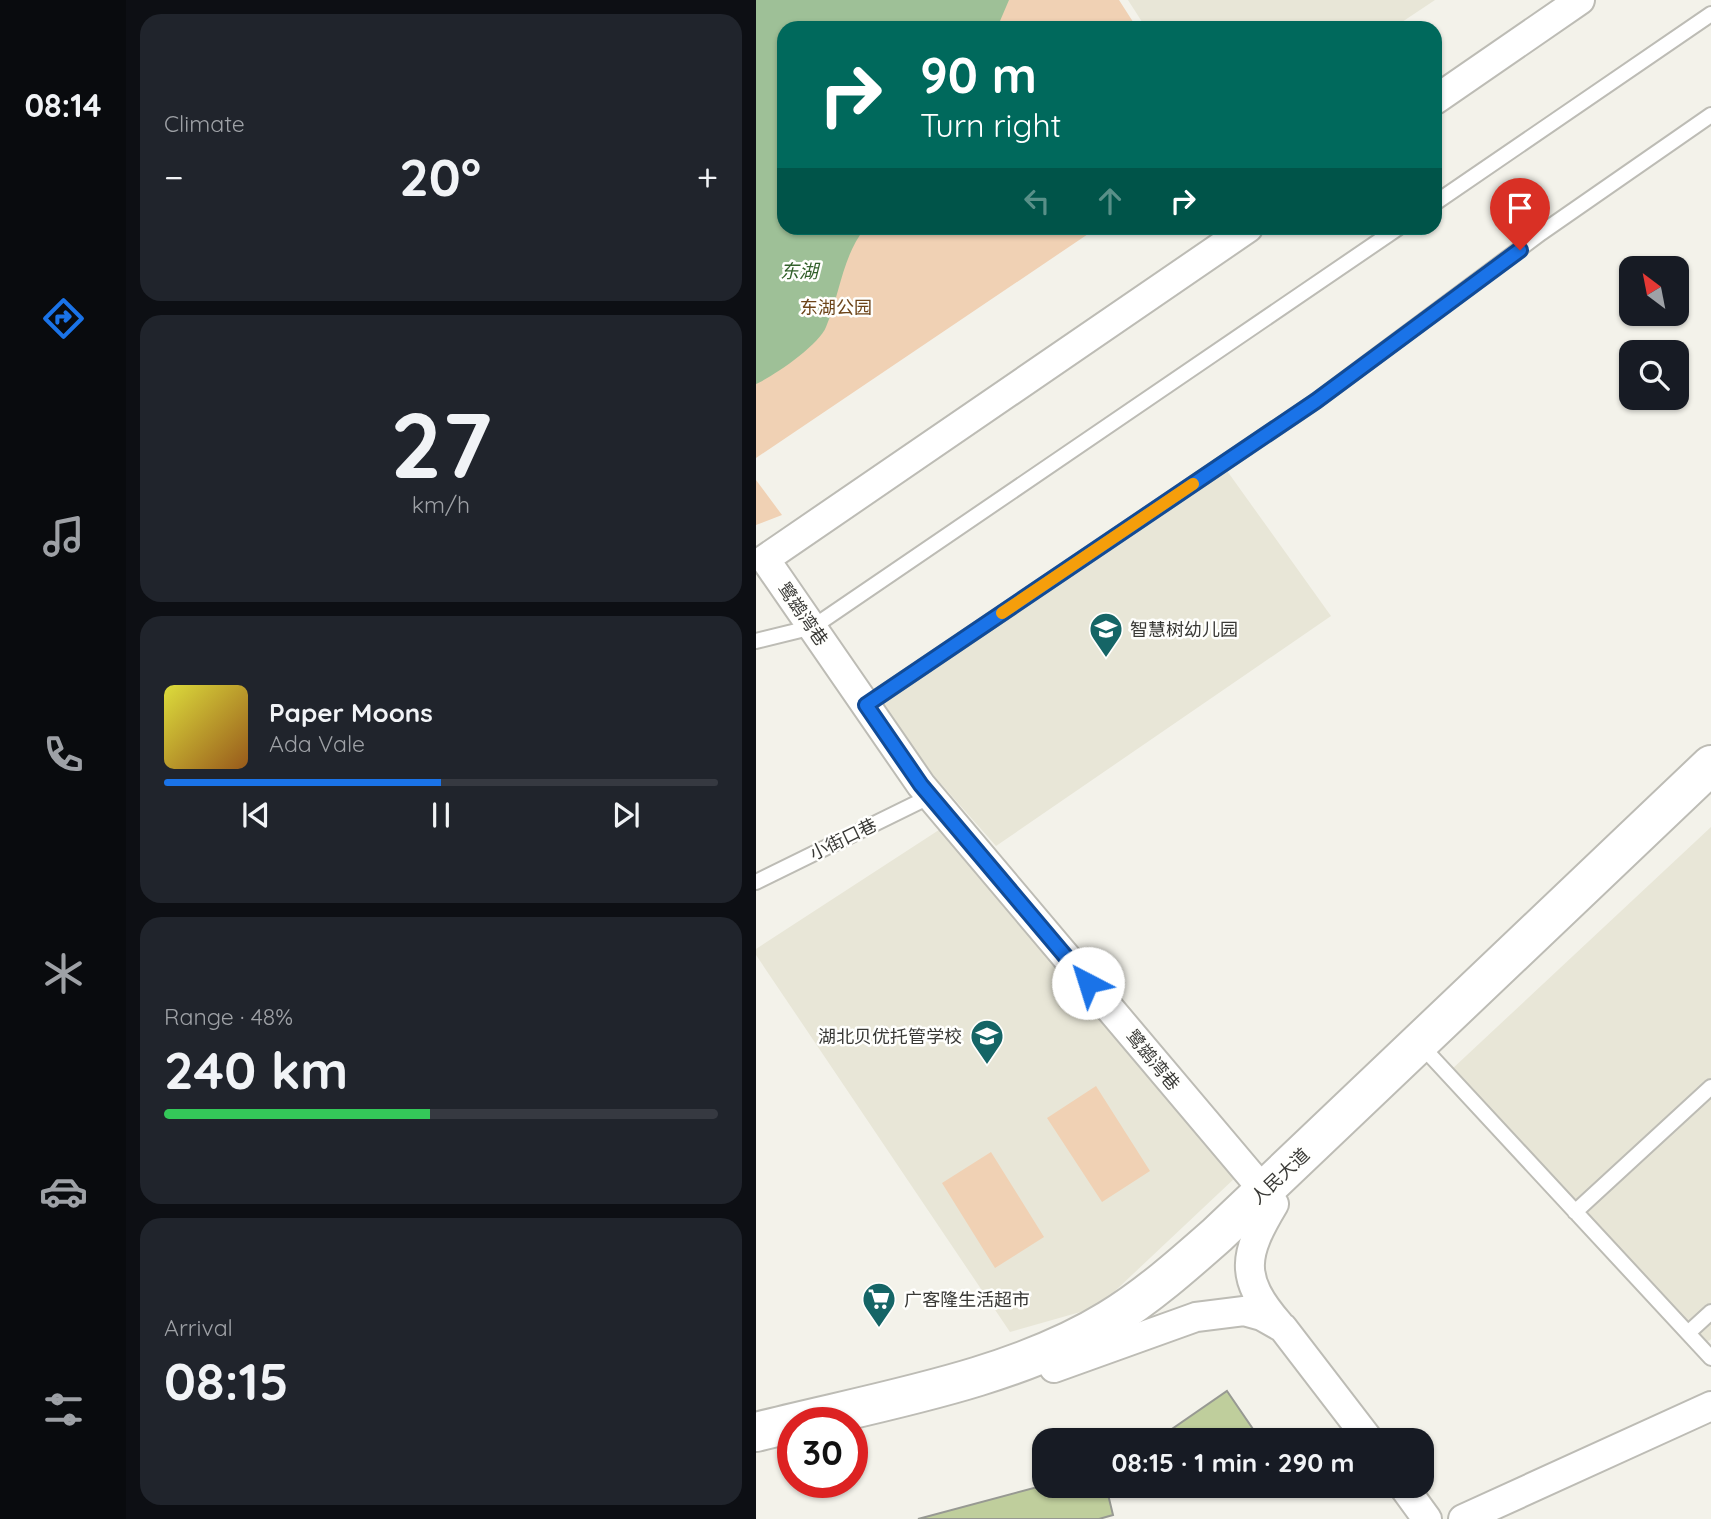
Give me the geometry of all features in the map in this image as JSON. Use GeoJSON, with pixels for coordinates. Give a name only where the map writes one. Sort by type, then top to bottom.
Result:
{"type":"FeatureCollection","features":[{"type":"Feature","properties":{"kind":"main road","name":"人民大道"},"geometry":{"type":"LineString","coordinates":[[868,1423],[979,1395],[1054,1368],[1118,1335],[1172,1297],[1269,1198],[1711,765]]}},
{"type":"Feature","properties":{"kind":"main road","name":"人民大道"},"geometry":{"type":"LineString","coordinates":[[756,1432],[975,1377],[1048,1352],[1108,1320],[1161,1283],[1269,1198],[1430,1055],[1711,787]]}},
{"type":"Feature","properties":{"kind":"main road"},"geometry":{"type":"LineString","coordinates":[[756,1451],[777,1446]]}},
{"type":"Feature","properties":{"kind":"street"},"geometry":{"type":"LineString","coordinates":[[1442,95],[1580,0]]}},
{"type":"Feature","properties":{"kind":"street","name":"鹭鹚湾巷"},"geometry":{"type":"LineString","coordinates":[[1238,235],[765,559],[930,796],[1269,1198]]}},
{"type":"Feature","properties":{"kind":"street"},"geometry":{"type":"LineString","coordinates":[[1269,1198],[1253,1244],[1249,1268],[1251,1286],[1360,1428]]}},
{"type":"Feature","properties":{"kind":"street"},"geometry":{"type":"LineString","coordinates":[[1054,1368],[1196,1317],[1221,1312],[1244,1311],[1262,1316],[1283,1328]]}},
{"type":"Feature","properties":{"kind":"street"},"geometry":{"type":"LineString","coordinates":[[1463,1519],[1711,1405]]}},
{"type":"Feature","properties":{"kind":"street"},"geometry":{"type":"LineString","coordinates":[[1412,1498],[1427,1519]]}},
{"type":"Feature","properties":{"kind":"lane"},"geometry":{"type":"LineString","coordinates":[[1442,197],[1711,14]]}},
{"type":"Feature","properties":{"kind":"lane"},"geometry":{"type":"LineString","coordinates":[[866,705],[1316,401],[1541,233],[1711,115]]}},
{"type":"Feature","properties":{"kind":"lane"},"geometry":{"type":"LineString","coordinates":[[756,641],[813,627],[1388,235]]}},
{"type":"Feature","properties":{"kind":"lane","name":"小街口巷"},"geometry":{"type":"LineString","coordinates":[[756,882],[930,796]]}},
{"type":"Feature","properties":{"kind":"lane"},"geometry":{"type":"LineString","coordinates":[[1430,1055],[1711,1358]]}},
{"type":"Feature","properties":{"kind":"lane"},"geometry":{"type":"LineString","coordinates":[[1575,1212],[1711,1087]]}},
{"type":"Feature","properties":{"kind":"lane"},"geometry":{"type":"LineString","coordinates":[[1688,1334],[1711,1312]]}},
{"type":"Feature","properties":{"kind":"shaded area"},"geometry":{"type":"Polygon","coordinates":[[[1128,0],[1435,0],[1404,21],[1142,21],[1128,0]]]}},
{"type":"Feature","properties":{"kind":"shaded area","name":"智慧树幼儿园"},"geometry":{"type":"Polygon","coordinates":[[[1225,468],[1331,616],[996,846],[934,776],[880,702],[1225,468]]]}},
{"type":"Feature","properties":{"kind":"shaded area"},"geometry":{"type":"Polygon","coordinates":[[[1711,827],[1711,1339],[1704,1345],[1451,1070],[1711,827]]]}},
{"type":"Feature","properties":{"kind":"shaded area","name":"湖北贝优托管学校"},"geometry":{"type":"Polygon","coordinates":[[[942,828],[1236,1177],[1098,1307],[1010,1332],[756,955],[756,949],[942,828]]]}},
{"type":"Feature","properties":{"kind":"green space","name":"东湖公园"},"geometry":{"type":"Polygon","coordinates":[[[756,0],[1119,0],[1132,21],[777,21],[777,235],[1087,235],[756,458],[756,0]]]}},
{"type":"Feature","properties":{"kind":"green space"},"geometry":{"type":"Polygon","coordinates":[[[756,480],[782,515],[756,525],[756,480]]]}},
{"type":"Feature","properties":{"kind":"green space"},"geometry":{"type":"Polygon","coordinates":[[[1096,1086],[1150,1171],[1102,1202],[1047,1118],[1096,1086]]]}},
{"type":"Feature","properties":{"kind":"green space"},"geometry":{"type":"Polygon","coordinates":[[[991,1152],[1044,1237],[995,1268],[942,1183],[991,1152]]]}},
{"type":"Feature","properties":{"kind":"water","name":"东湖"},"geometry":{"type":"Polygon","coordinates":[[[756,0],[1009,0],[1000,21],[777,21],[777,235],[860,235],[851,251],[822,334],[795,359],[756,384],[756,0]]]}},
{"type":"Feature","properties":{"kind":"building"},"geometry":{"type":"Polygon","coordinates":[[[1227,1391],[1252,1428],[1173,1428],[1227,1391]]]}},
{"type":"Feature","properties":{"kind":"building"},"geometry":{"type":"Polygon","coordinates":[[[1032,1488],[1032,1498],[1109,1498],[1113,1515],[1099,1519],[918,1519],[1032,1488]]]}},
{"type":"Feature","properties":{"kind":"slow traffic"},"geometry":{"type":"LineString","coordinates":[[1002,613],[1193,484]]}},
{"type":"Feature","properties":{"kind":"place","name":"智慧树幼儿园"},"geometry":{"type":"Point","coordinates":[1106,659]}},
{"type":"Feature","properties":{"kind":"place","name":"湖北贝优托管学校"},"geometry":{"type":"Point","coordinates":[987,1066]}},
{"type":"Feature","properties":{"kind":"place","name":"广客隆生活超市"},"geometry":{"type":"Point","coordinates":[879,1329]}},
{"type":"Feature","properties":{"kind":"route"},"geometry":{"type":"LineString","coordinates":[[1088,983],[921,785],[866,705],[1316,401],[1520,250]]}}]}
